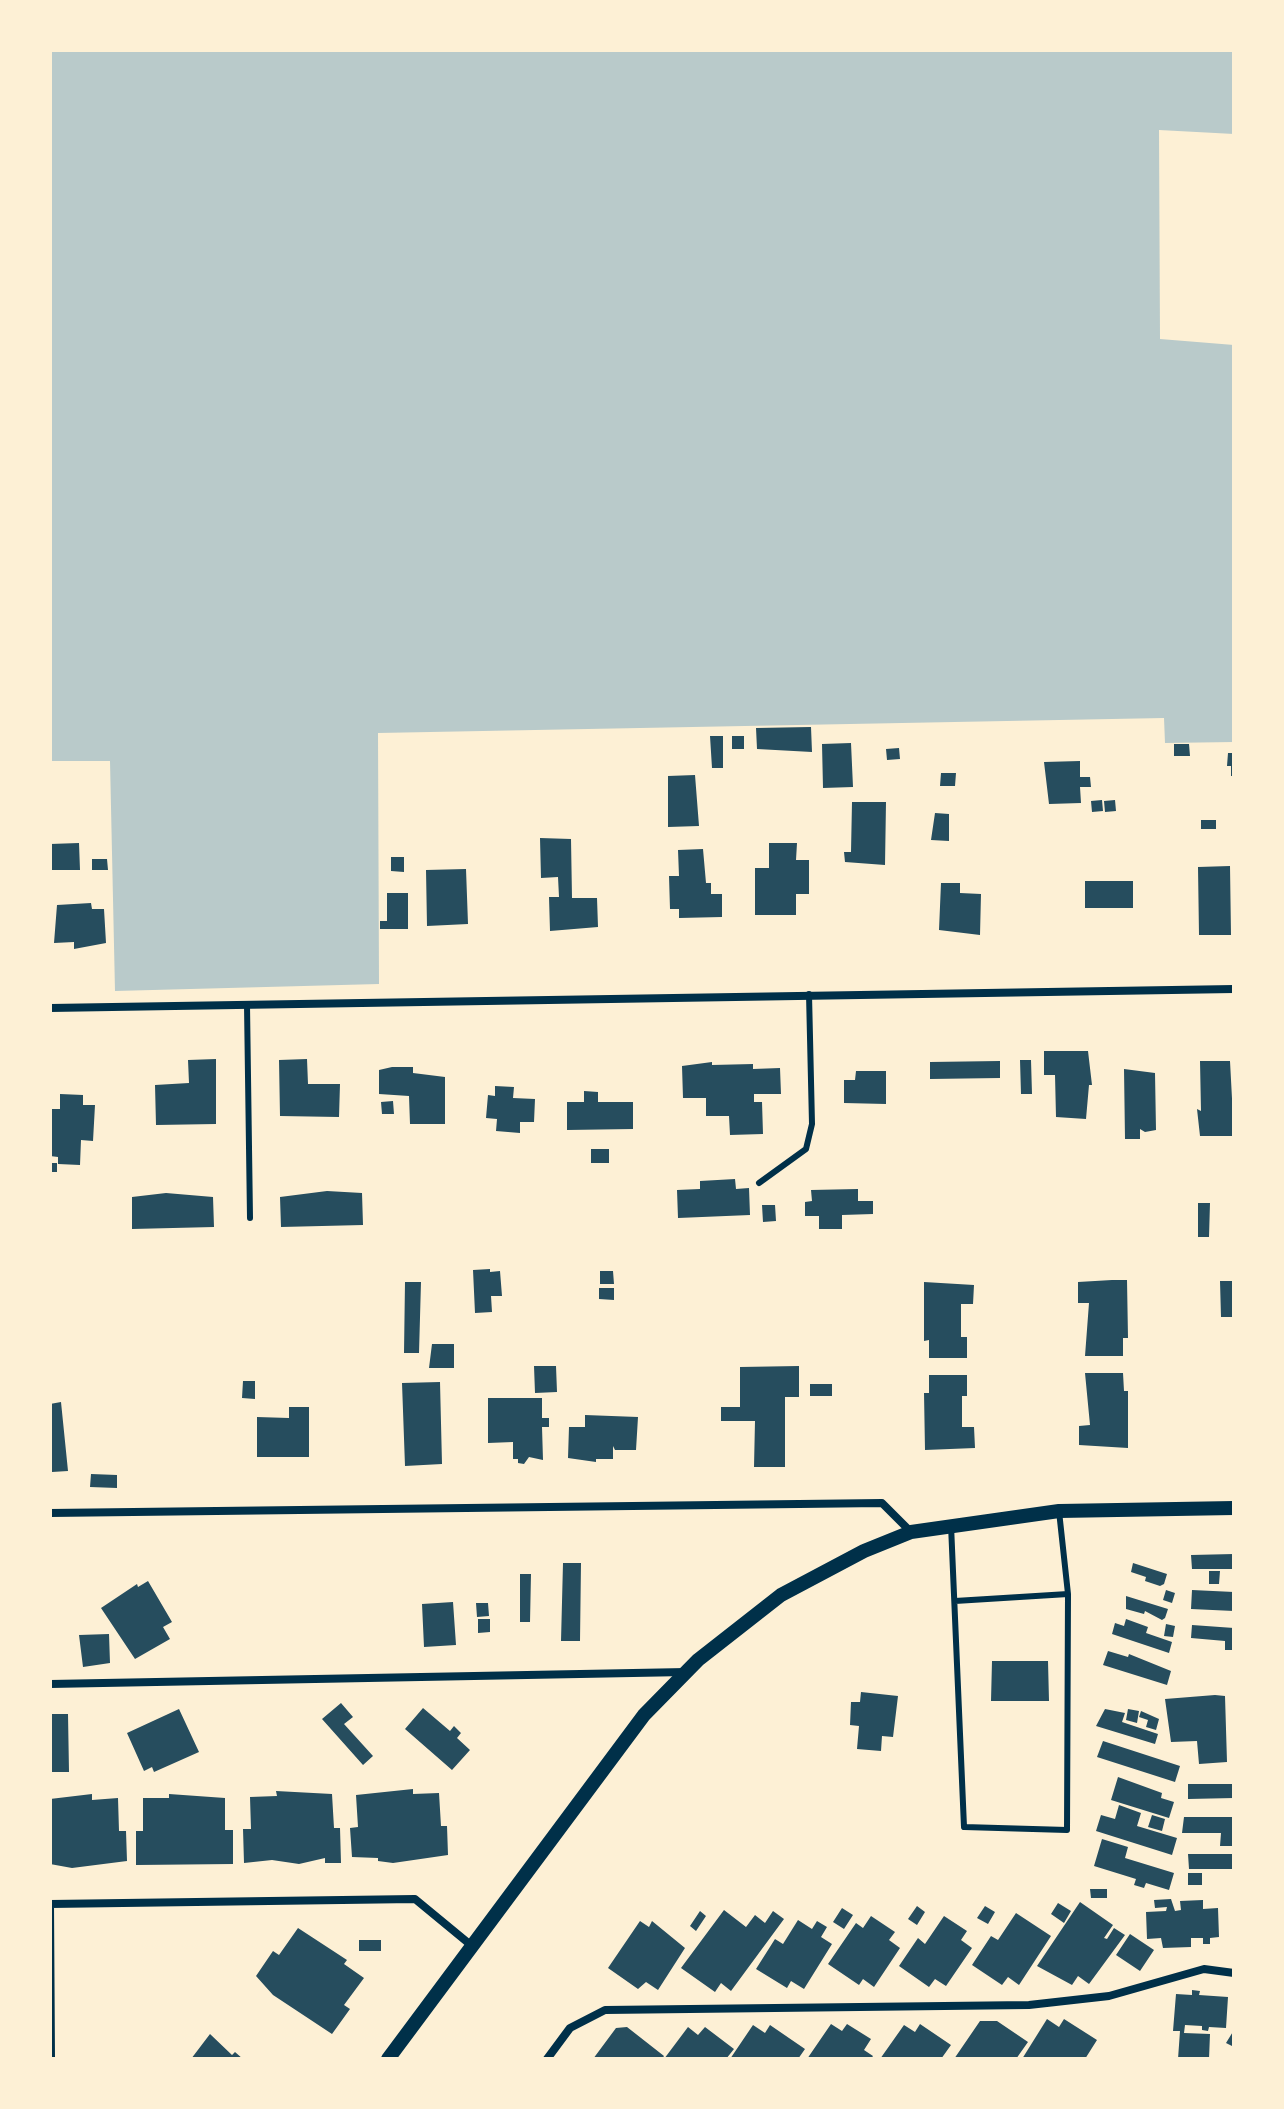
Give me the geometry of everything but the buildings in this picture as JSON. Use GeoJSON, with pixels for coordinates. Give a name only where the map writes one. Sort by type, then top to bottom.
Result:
{"type":"FeatureCollection","features":[{"type":"Feature","properties":{"kind":"street"},"geometry":{"type":"LineString","coordinates":[[50,1008],[1234,989]]}},
{"type":"Feature","properties":{"kind":"street"},"geometry":{"type":"LineString","coordinates":[[50,1513],[882,1503],[911,1532]]}},
{"type":"Feature","properties":{"kind":"street"},"geometry":{"type":"LineString","coordinates":[[388,2059],[609,1759],[687,1672],[781,1595],[864,1551],[911,1532],[1059,1511],[1234,1508]]}},
{"type":"Feature","properties":{"kind":"street"},"geometry":{"type":"LineString","coordinates":[[50,1684],[687,1672]]}},
{"type":"Feature","properties":{"kind":"street"},"geometry":{"type":"LineString","coordinates":[[51,2059],[50,1904],[415,1899],[472,1946]]}},
{"type":"Feature","properties":{"kind":"street"},"geometry":{"type":"LineString","coordinates":[[547,2059],[570,2028],[605,2010],[1029,2005],[1109,1996],[1204,1969],[1234,1973]]}},
{"type":"Feature","properties":{"kind":"lane"},"geometry":{"type":"LineString","coordinates":[[759,1183],[806,1149],[812,1124],[809,994]]}},
{"type":"Feature","properties":{"kind":"lane"},"geometry":{"type":"LineString","coordinates":[[247,1005],[250,1218]]}},
{"type":"Feature","properties":{"kind":"lane"},"geometry":{"type":"LineString","coordinates":[[951,1525],[964,1827],[1067,1830],[1068,1594],[1059,1511]]}},
{"type":"Feature","properties":{"kind":"lane"},"geometry":{"type":"LineString","coordinates":[[955,1601],[1068,1594]]}},
{"type":"Feature","properties":{"kind":"shaded area"},"geometry":{"type":"Polygon","coordinates":[[[50,50],[1234,50],[1234,134],[1159,130],[1160,339],[1234,345],[1234,742],[1165,743],[1164,718],[378,733],[379,984],[115,991],[110,761],[50,761],[50,50]]]}}]}
